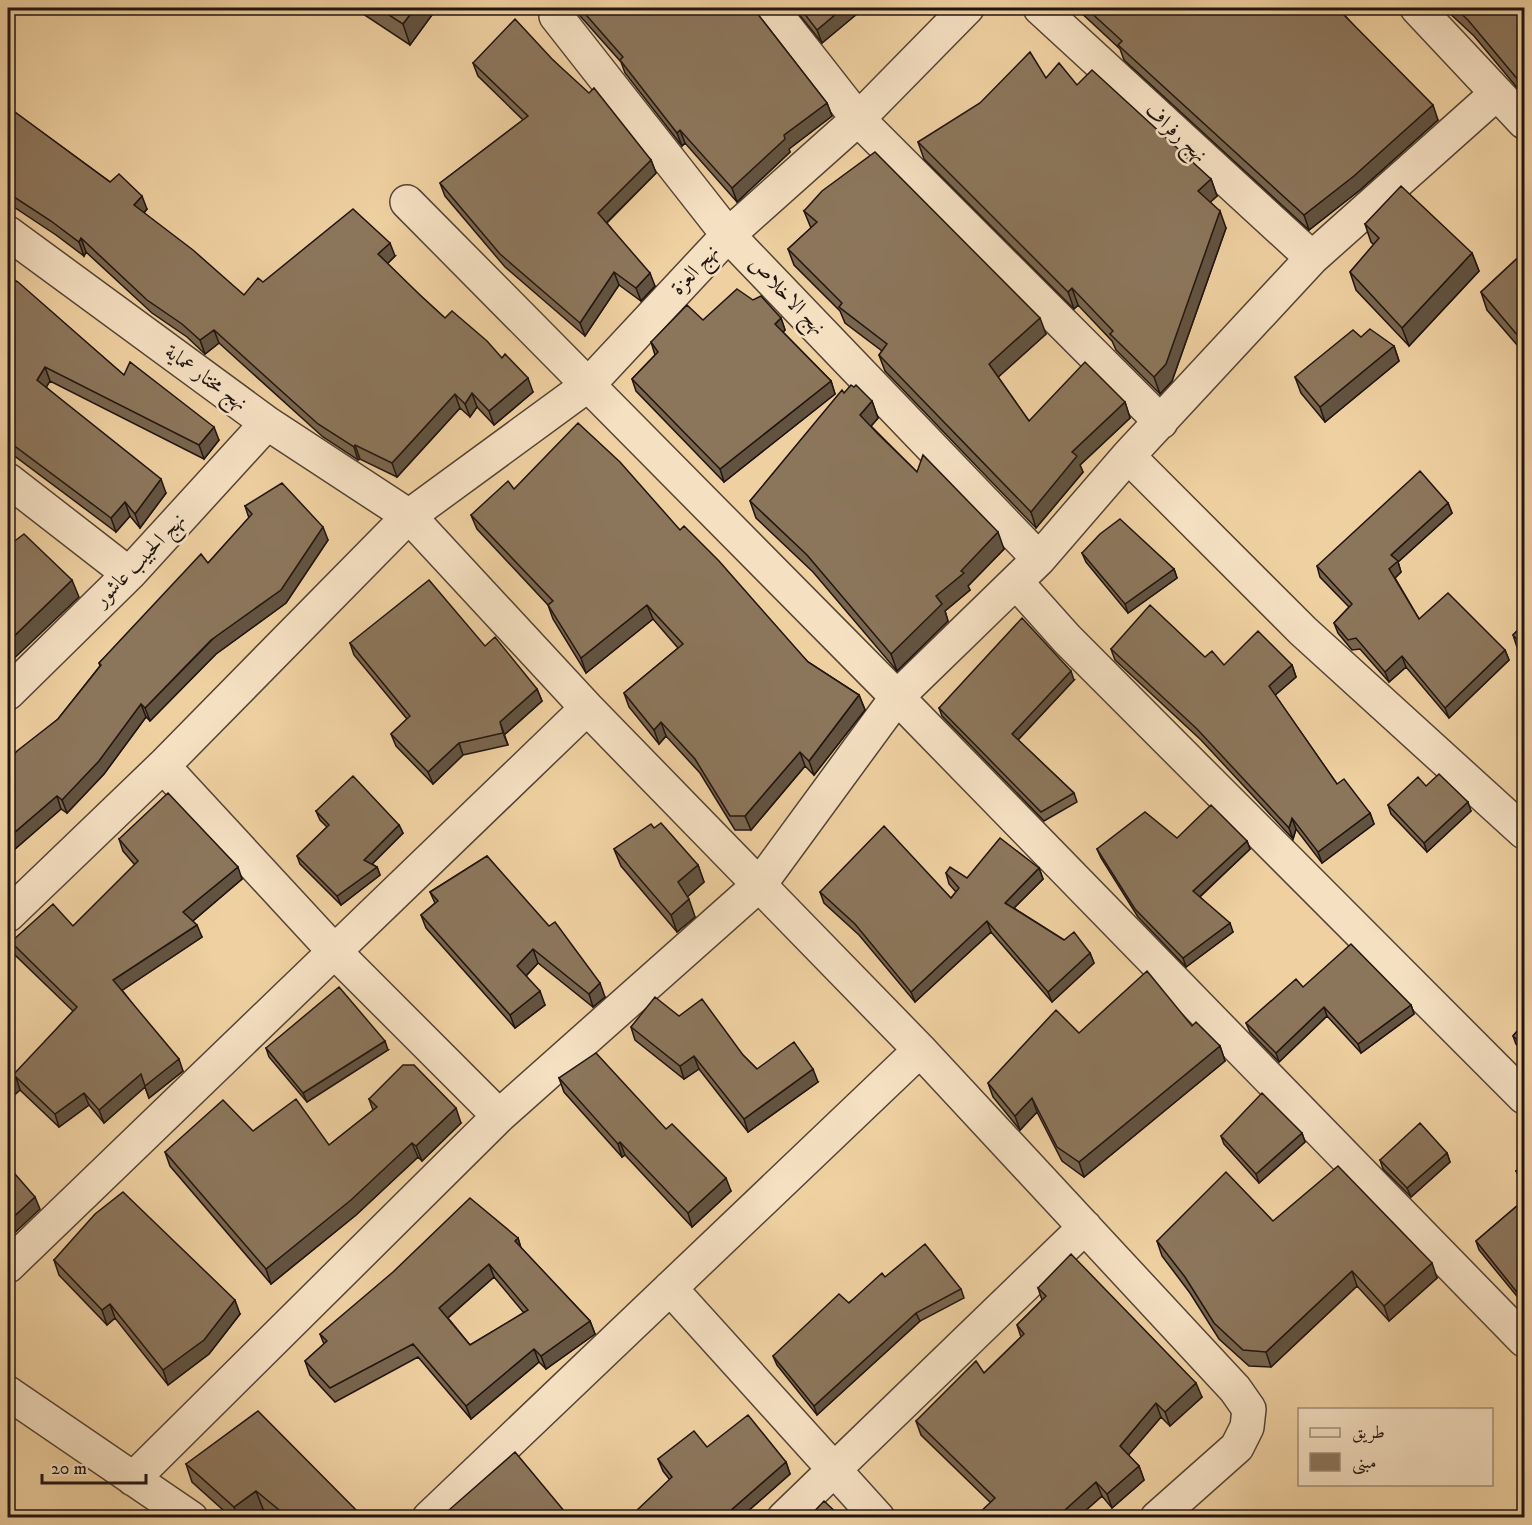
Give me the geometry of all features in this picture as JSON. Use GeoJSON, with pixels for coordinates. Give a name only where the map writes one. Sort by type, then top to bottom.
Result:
{"type":"FeatureCollection","features":[{"type":"Feature","properties":{"kind":"street"},"geometry":{"type":"LineString","coordinates":[[771,8],[858,119],[1161,422]]}},
{"type":"Feature","properties":{"kind":"street","name":"نهج العزة"},"geometry":{"type":"LineString","coordinates":[[8,915],[163,766],[409,516],[588,385],[728,234],[858,119],[967,8]]}},
{"type":"Feature","properties":{"kind":"street","name":"نهج رفراف"},"geometry":{"type":"LineString","coordinates":[[1040,8],[1312,258]]}},
{"type":"Feature","properties":{"kind":"street"},"geometry":{"type":"LineString","coordinates":[[1417,8],[1524,122]]}},
{"type":"Feature","properties":{"kind":"street","name":"نهج الاخلاص"},"geometry":{"type":"LineString","coordinates":[[556,16],[728,234],[1028,571],[1067,639],[1524,1097]]}},
{"type":"Feature","properties":{"kind":"street"},"geometry":{"type":"LineString","coordinates":[[133,1479],[499,1116],[760,884],[897,697],[1028,571],[1128,456],[1312,258],[1497,93]]}},
{"type":"Feature","properties":{"kind":"street"},"geometry":{"type":"LineString","coordinates":[[407,202],[897,697],[1524,1340]]}},
{"type":"Feature","properties":{"kind":"street","name":"نهج مختار عماية"},"geometry":{"type":"LineString","coordinates":[[8,233],[267,423],[409,516],[587,708],[920,1050],[1235,1389],[1249,1409],[1247,1427],[1237,1447],[1157,1518]]}},
{"type":"Feature","properties":{"kind":"street","name":"نهج الحبيب عاشور"},"geometry":{"type":"LineString","coordinates":[[8,693],[129,574],[267,423]]}},
{"type":"Feature","properties":{"kind":"street"},"geometry":{"type":"LineString","coordinates":[[1128,456],[1303,631],[1524,832]]}},
{"type":"Feature","properties":{"kind":"street"},"geometry":{"type":"LineString","coordinates":[[8,480],[129,574]]}},
{"type":"Feature","properties":{"kind":"street"},"geometry":{"type":"LineString","coordinates":[[8,1266],[587,708]]}},
{"type":"Feature","properties":{"kind":"street"},"geometry":{"type":"LineString","coordinates":[[163,766],[334,951],[499,1116]]}},
{"type":"Feature","properties":{"kind":"street"},"geometry":{"type":"LineString","coordinates":[[429,1518],[920,1050]]}},
{"type":"Feature","properties":{"kind":"street"},"geometry":{"type":"LineString","coordinates":[[784,1518],[1085,1227]]}},
{"type":"Feature","properties":{"kind":"street"},"geometry":{"type":"LineString","coordinates":[[670,1288],[879,1518]]}},
{"type":"Feature","properties":{"kind":"street"},"geometry":{"type":"LineString","coordinates":[[8,1393],[191,1518]]}},
{"type":"Feature","properties":{"kind":"building"},"geometry":{"type":"Polygon","coordinates":[[[378,8],[415,8],[403,24],[378,8]]]}},
{"type":"Feature","properties":{"kind":"building"},"geometry":{"type":"Polygon","coordinates":[[[580,8],[753,8],[827,103],[784,135],[785,139],[732,188],[680,130],[677,133],[620,60],[623,57],[580,8]]]}},
{"type":"Feature","properties":{"kind":"building"},"geometry":{"type":"Polygon","coordinates":[[[800,8],[843,8],[817,30],[800,8]]]}},
{"type":"Feature","properties":{"kind":"building"},"geometry":{"type":"Polygon","coordinates":[[[1086,8],[1337,8],[1433,105],[1354,176],[1304,215],[1118,45],[1122,41],[1086,8]]]}},
{"type":"Feature","properties":{"kind":"building"},"geometry":{"type":"Polygon","coordinates":[[[1455,8],[1524,8],[1524,87],[1468,20],[1455,8]]]}},
{"type":"Feature","properties":{"kind":"building"},"geometry":{"type":"Polygon","coordinates":[[[515,19],[553,60],[589,93],[594,88],[651,160],[598,213],[650,273],[636,288],[614,272],[580,323],[500,254],[440,183],[528,116],[473,63],[515,19]]]}},
{"type":"Feature","properties":{"kind":"building"},"geometry":{"type":"Polygon","coordinates":[[[1030,52],[1046,78],[1059,63],[1077,85],[1092,70],[1211,179],[1198,191],[1220,211],[1166,364],[1154,377],[1110,334],[1113,331],[1072,288],[1068,292],[918,142],[980,103],[1030,52]]]}},
{"type":"Feature","properties":{"kind":"building"},"geometry":{"type":"Polygon","coordinates":[[[8,107],[110,182],[119,174],[142,196],[134,205],[193,250],[244,295],[258,278],[263,282],[353,209],[390,243],[378,254],[421,296],[445,318],[452,311],[487,341],[502,358],[505,354],[528,378],[489,411],[472,393],[465,404],[455,394],[392,463],[355,445],[354,447],[318,424],[214,330],[200,340],[182,324],[147,300],[81,238],[79,242],[8,193],[8,107]]]}},
{"type":"Feature","properties":{"kind":"building"},"geometry":{"type":"Polygon","coordinates":[[[875,152],[1040,318],[989,364],[1029,421],[1085,362],[1125,402],[1072,452],[1077,456],[1031,512],[879,355],[887,344],[839,307],[842,303],[788,249],[817,222],[804,211],[822,191],[875,152]]]}},
{"type":"Feature","properties":{"kind":"building"},"geometry":{"type":"Polygon","coordinates":[[[1401,186],[1472,253],[1402,328],[1350,272],[1379,238],[1365,224],[1401,186]]]}},
{"type":"Feature","properties":{"kind":"building"},"geometry":{"type":"Polygon","coordinates":[[[1524,252],[1524,343],[1481,292],[1524,252]]]}},
{"type":"Feature","properties":{"kind":"building"},"geometry":{"type":"Polygon","coordinates":[[[8,276],[18,282],[124,375],[130,362],[214,427],[199,445],[45,367],[37,380],[161,479],[135,514],[125,502],[111,518],[8,441],[8,276]]]}},
{"type":"Feature","properties":{"kind":"building"},"geometry":{"type":"Polygon","coordinates":[[[737,289],[753,300],[761,296],[781,318],[775,324],[831,381],[720,469],[632,379],[658,352],[651,342],[687,305],[703,320],[737,289]]]}},
{"type":"Feature","properties":{"kind":"building"},"geometry":{"type":"Polygon","coordinates":[[[1370,329],[1394,346],[1320,407],[1295,377],[1353,330],[1361,337],[1370,329]]]}},
{"type":"Feature","properties":{"kind":"building"},"geometry":{"type":"Polygon","coordinates":[[[851,385],[854,387],[856,385],[872,401],[860,415],[878,434],[917,472],[923,455],[998,532],[961,571],[964,573],[936,596],[942,604],[891,654],[807,555],[750,501],[842,390],[844,393],[851,385]]]}},
{"type":"Feature","properties":{"kind":"building"},"geometry":{"type":"Polygon","coordinates":[[[578,423],[620,462],[680,530],[684,526],[719,561],[808,662],[859,695],[809,761],[800,752],[745,816],[730,816],[695,759],[661,722],[654,730],[624,693],[683,644],[647,605],[581,658],[548,605],[553,601],[471,515],[508,481],[514,489],[578,423]]]}},
{"type":"Feature","properties":{"kind":"building"},"geometry":{"type":"Polygon","coordinates":[[[1420,471],[1448,503],[1391,555],[1398,561],[1389,569],[1419,619],[1448,593],[1505,650],[1445,708],[1402,656],[1385,672],[1356,638],[1348,640],[1334,623],[1352,604],[1317,566],[1420,471]]]}},
{"type":"Feature","properties":{"kind":"building"},"geometry":{"type":"Polygon","coordinates":[[[282,483],[323,527],[281,590],[211,640],[145,708],[141,704],[99,761],[62,800],[57,796],[8,838],[8,761],[17,751],[58,719],[101,665],[99,663],[201,554],[208,563],[252,514],[245,506],[282,483]]]}},
{"type":"Feature","properties":{"kind":"building"},"geometry":{"type":"Polygon","coordinates":[[[1120,519],[1174,569],[1125,604],[1082,553],[1100,534],[1120,519]]]}},
{"type":"Feature","properties":{"kind":"building"},"geometry":{"type":"Polygon","coordinates":[[[24,534],[72,580],[8,642],[8,546],[24,534]]]}},
{"type":"Feature","properties":{"kind":"building"},"geometry":{"type":"Polygon","coordinates":[[[429,580],[485,646],[495,637],[537,689],[500,722],[503,733],[459,743],[428,772],[391,734],[410,716],[350,643],[429,580]]]}},
{"type":"Feature","properties":{"kind":"building"},"geometry":{"type":"Polygon","coordinates":[[[1150,605],[1205,657],[1212,651],[1224,665],[1258,631],[1292,665],[1269,686],[1337,784],[1344,779],[1370,813],[1318,852],[1292,818],[1289,828],[1197,729],[1111,649],[1150,605]]]}},
{"type":"Feature","properties":{"kind":"building"},"geometry":{"type":"Polygon","coordinates":[[[1022,618],[1071,671],[1012,734],[1074,793],[1041,812],[939,708],[1022,618]]]}},
{"type":"Feature","properties":{"kind":"building"},"geometry":{"type":"Polygon","coordinates":[[[1524,624],[1524,647],[1513,635],[1524,624]]]}},
{"type":"Feature","properties":{"kind":"building"},"geometry":{"type":"Polygon","coordinates":[[[1439,774],[1468,802],[1424,843],[1388,805],[1418,777],[1426,786],[1439,774]]]}},
{"type":"Feature","properties":{"kind":"building"},"geometry":{"type":"Polygon","coordinates":[[[353,776],[399,825],[364,860],[377,867],[337,896],[297,856],[329,825],[316,811],[353,776]]]}},
{"type":"Feature","properties":{"kind":"building"},"geometry":{"type":"Polygon","coordinates":[[[168,793],[238,867],[183,912],[197,925],[113,980],[179,1059],[145,1086],[141,1074],[99,1110],[84,1093],[55,1114],[16,1077],[8,1085],[8,1071],[15,1077],[13,1075],[77,1007],[11,942],[53,904],[73,926],[138,861],[119,839],[168,793]]]}},
{"type":"Feature","properties":{"kind":"building"},"geometry":{"type":"Polygon","coordinates":[[[1211,805],[1247,841],[1193,891],[1230,923],[1183,958],[1135,909],[1097,849],[1145,812],[1177,838],[1211,805]]]}},
{"type":"Feature","properties":{"kind":"building"},"geometry":{"type":"Polygon","coordinates":[[[661,823],[698,865],[678,882],[689,899],[671,915],[614,849],[651,824],[654,828],[661,823]]]}},
{"type":"Feature","properties":{"kind":"building"},"geometry":{"type":"Polygon","coordinates":[[[884,826],[951,898],[959,888],[946,873],[950,867],[967,878],[1000,838],[1039,868],[1005,903],[1064,940],[1074,932],[1090,953],[1048,992],[987,921],[911,992],[855,924],[820,892],[884,826]]]}},
{"type":"Feature","properties":{"kind":"building"},"geometry":{"type":"Polygon","coordinates":[[[487,856],[549,926],[555,922],[600,983],[589,994],[533,949],[517,966],[540,991],[510,1015],[421,915],[438,901],[430,892],[487,856]]]}},
{"type":"Feature","properties":{"kind":"building"},"geometry":{"type":"Polygon","coordinates":[[[1351,944],[1411,1005],[1358,1044],[1324,1007],[1276,1053],[1246,1023],[1296,979],[1303,987],[1351,944]]]}},
{"type":"Feature","properties":{"kind":"building"},"geometry":{"type":"Polygon","coordinates":[[[1147,971],[1192,1026],[1196,1022],[1220,1046],[1079,1162],[1057,1147],[1032,1098],[1015,1116],[988,1083],[1056,1010],[1079,1033],[1147,971]]]}},
{"type":"Feature","properties":{"kind":"building"},"geometry":{"type":"Polygon","coordinates":[[[339,987],[385,1041],[303,1093],[266,1048],[339,987]]]}},
{"type":"Feature","properties":{"kind":"building"},"geometry":{"type":"Polygon","coordinates":[[[655,997],[679,1016],[702,999],[743,1055],[757,1069],[794,1042],[813,1069],[744,1119],[694,1056],[680,1066],[631,1027],[655,997]]]}},
{"type":"Feature","properties":{"kind":"building"},"geometry":{"type":"Polygon","coordinates":[[[1524,1023],[1524,1046],[1513,1036],[1524,1023]]]}},
{"type":"Feature","properties":{"kind":"building"},"geometry":{"type":"Polygon","coordinates":[[[596,1053],[666,1129],[672,1124],[726,1178],[688,1213],[620,1142],[618,1144],[559,1078],[596,1053]]]}},
{"type":"Feature","properties":{"kind":"building"},"geometry":{"type":"Polygon","coordinates":[[[403,1065],[414,1065],[456,1108],[416,1146],[412,1143],[351,1200],[266,1269],[165,1152],[223,1100],[253,1131],[296,1099],[329,1145],[377,1107],[369,1099],[403,1065]]]}},
{"type":"Feature","properties":{"kind":"building"},"geometry":{"type":"Polygon","coordinates":[[[1262,1093],[1302,1133],[1256,1174],[1221,1136],[1262,1093]]]}},
{"type":"Feature","properties":{"kind":"building"},"geometry":{"type":"Polygon","coordinates":[[[1420,1123],[1447,1153],[1407,1188],[1380,1160],[1420,1123]]]}},
{"type":"Feature","properties":{"kind":"building"},"geometry":{"type":"Polygon","coordinates":[[[1524,1165],[1524,1181],[1516,1171],[1524,1165]]]}},
{"type":"Feature","properties":{"kind":"building"},"geometry":{"type":"Polygon","coordinates":[[[8,1166],[35,1197],[8,1222],[8,1166]]]}},
{"type":"Feature","properties":{"kind":"building"},"geometry":{"type":"Polygon","coordinates":[[[1338,1166],[1432,1263],[1384,1306],[1352,1271],[1266,1352],[1243,1350],[1214,1323],[1185,1277],[1157,1241],[1226,1172],[1273,1221],[1338,1166]]]}},
{"type":"Feature","properties":{"kind":"building"},"geometry":{"type":"Polygon","coordinates":[[[123,1192],[235,1300],[204,1340],[163,1370],[110,1304],[102,1310],[54,1260],[95,1214],[123,1192]]]}},
{"type":"Feature","properties":{"kind":"building"},"geometry":{"type":"Polygon","coordinates":[[[470,1198],[518,1238],[515,1241],[590,1321],[541,1356],[534,1349],[466,1406],[413,1344],[330,1388],[305,1361],[327,1341],[320,1334],[393,1272],[470,1198]],[[489,1264],[439,1308],[470,1345],[528,1310],[489,1264]]]}},
{"type":"Feature","properties":{"kind":"building"},"geometry":{"type":"Polygon","coordinates":[[[1524,1200],[1524,1284],[1516,1291],[1476,1241],[1524,1200]]]}},
{"type":"Feature","properties":{"kind":"building"},"geometry":{"type":"Polygon","coordinates":[[[925,1244],[961,1289],[916,1313],[814,1406],[773,1356],[839,1294],[849,1303],[882,1273],[885,1277],[925,1244]]]}},
{"type":"Feature","properties":{"kind":"building"},"geometry":{"type":"Polygon","coordinates":[[[1071,1254],[1196,1383],[1165,1412],[1156,1403],[1120,1446],[1139,1466],[1107,1494],[1096,1482],[1056,1518],[974,1518],[995,1498],[916,1421],[976,1361],[984,1373],[1024,1334],[1017,1325],[1046,1296],[1038,1288],[1071,1254]]]}},
{"type":"Feature","properties":{"kind":"building"},"geometry":{"type":"Polygon","coordinates":[[[258,1411],[364,1518],[289,1518],[256,1491],[234,1507],[186,1464],[258,1411]]]}},
{"type":"Feature","properties":{"kind":"building"},"geometry":{"type":"Polygon","coordinates":[[[748,1415],[786,1462],[722,1518],[637,1518],[633,1514],[672,1477],[658,1459],[694,1431],[707,1447],[748,1415]]]}},
{"type":"Feature","properties":{"kind":"building"},"geometry":{"type":"Polygon","coordinates":[[[515,1452],[570,1518],[455,1518],[449,1510],[515,1452]]]}},
{"type":"Feature","properties":{"kind":"building"},"geometry":{"type":"Polygon","coordinates":[[[824,1501],[842,1518],[808,1518],[824,1501]]]}}]}
